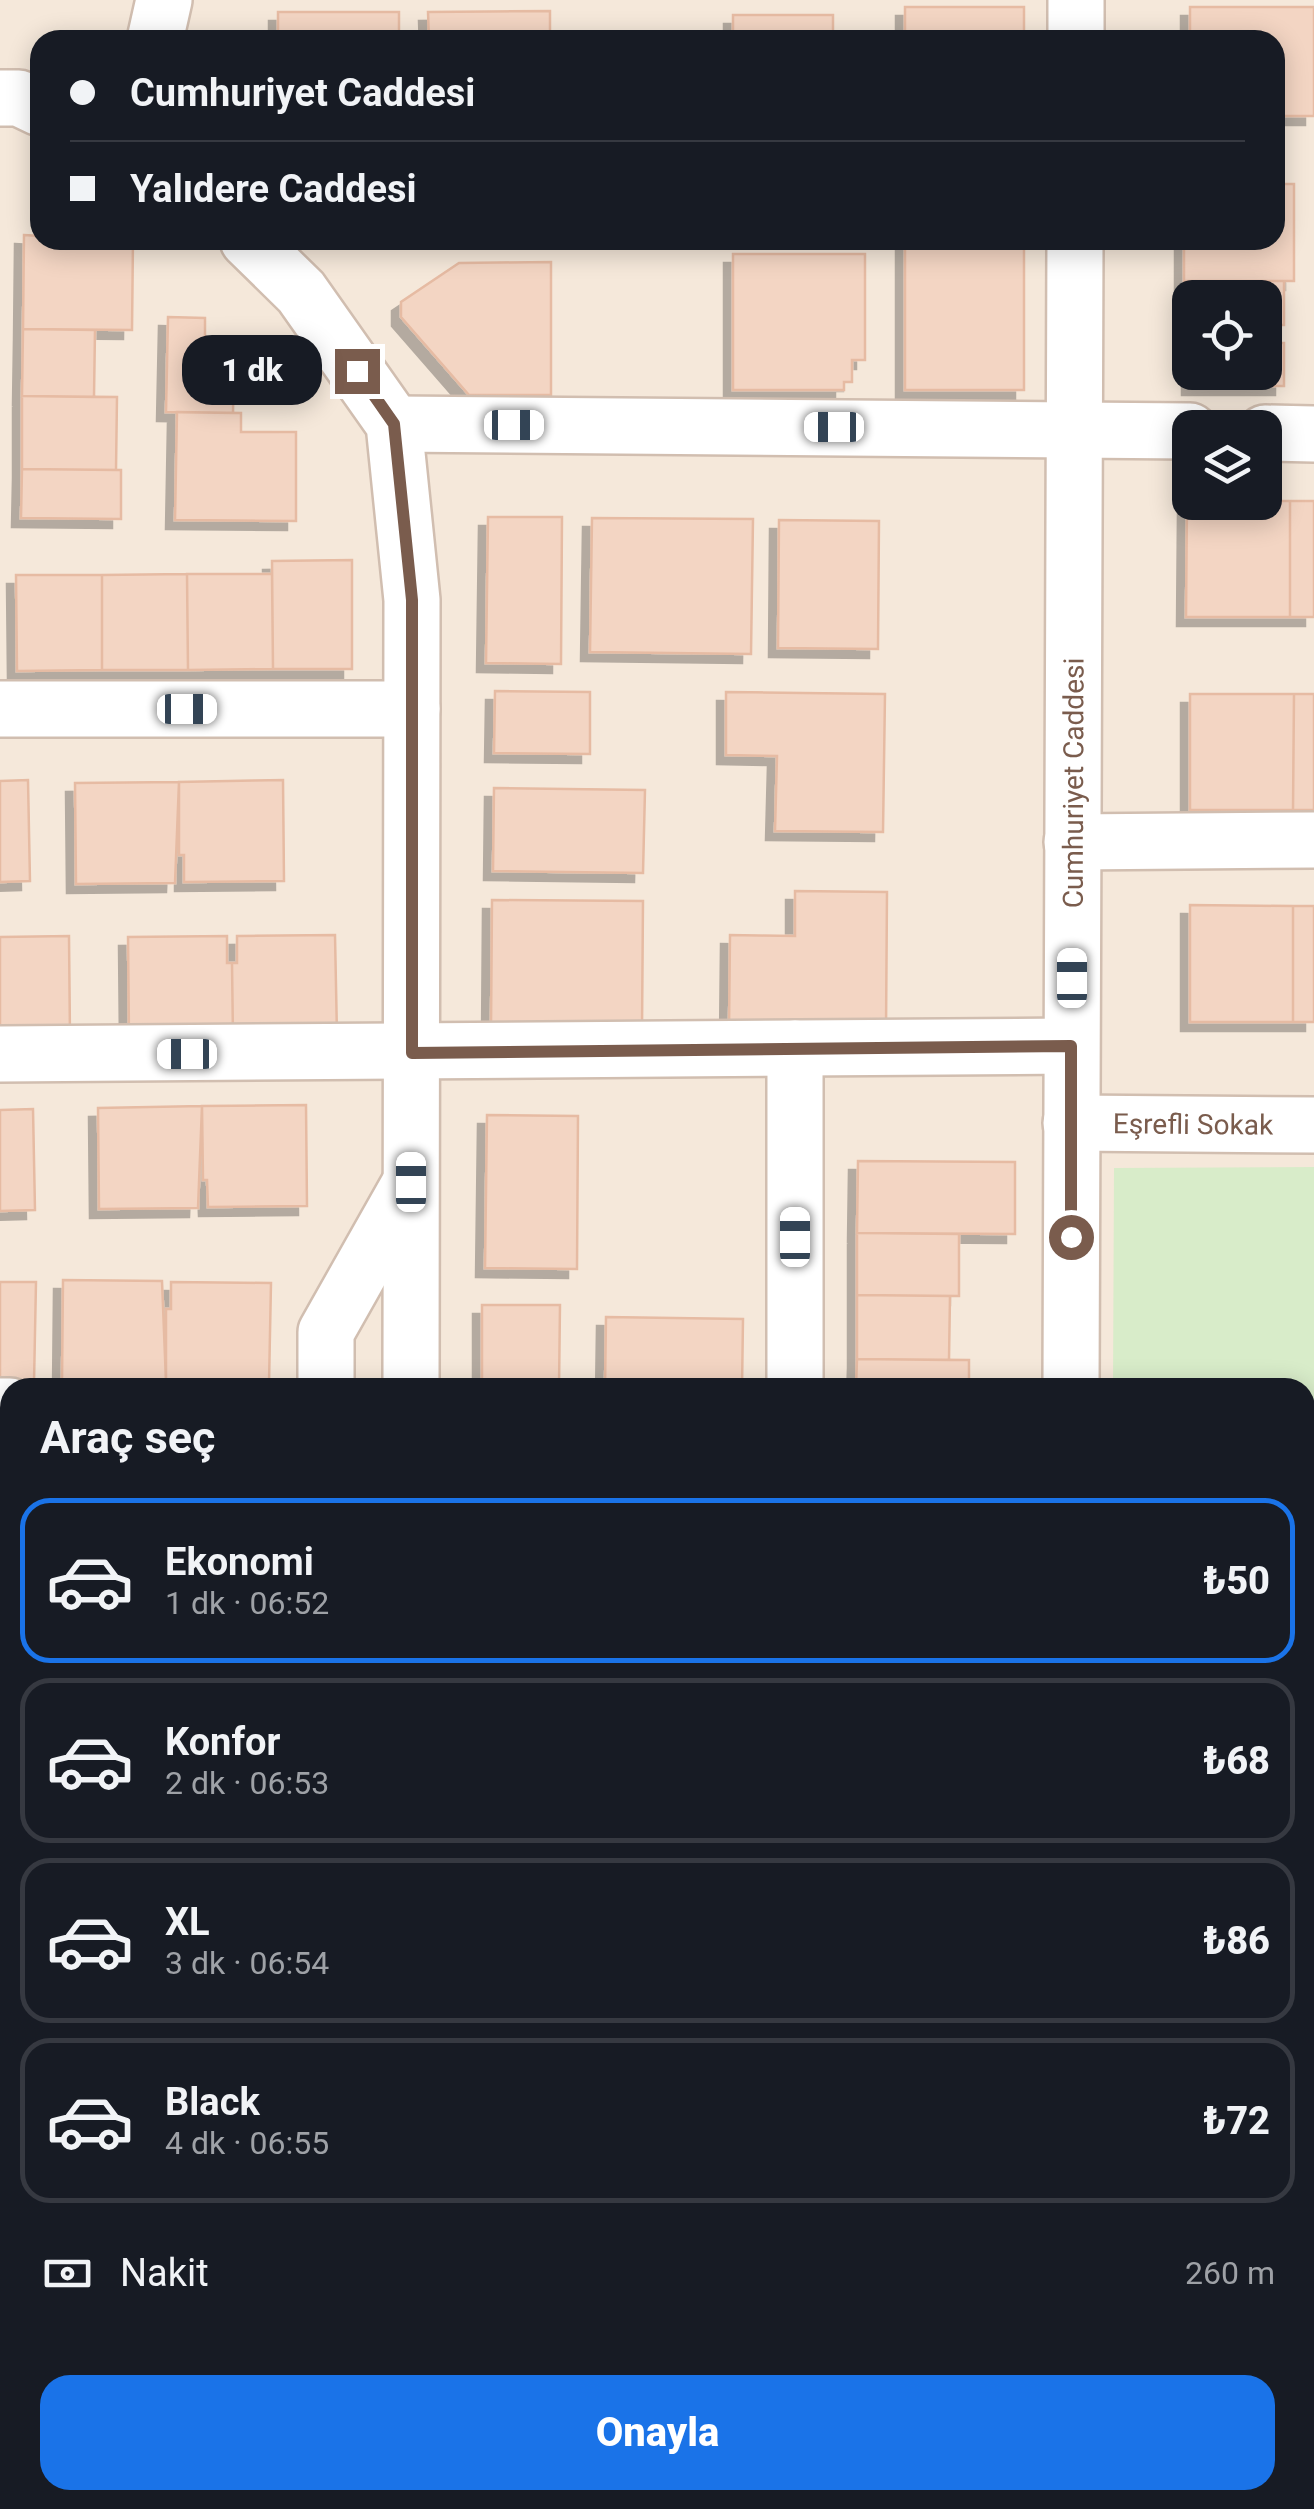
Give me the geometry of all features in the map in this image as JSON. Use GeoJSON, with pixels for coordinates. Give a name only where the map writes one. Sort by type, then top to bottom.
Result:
{"type":"FeatureCollection","features":[{"type":"Feature","properties":{"kind":"street"},"geometry":{"type":"LineString","coordinates":[[157,30],[164,0]]}},
{"type":"Feature","properties":{"kind":"street"},"geometry":{"type":"LineString","coordinates":[[1076,0],[1076,30]]}},
{"type":"Feature","properties":{"kind":"street"},"geometry":{"type":"LineString","coordinates":[[0,98],[18,98],[30,103]]}},
{"type":"Feature","properties":{"kind":"street"},"geometry":{"type":"LineString","coordinates":[[258,250],[301,292],[394,424],[412,600],[411,1378]]}},
{"type":"Feature","properties":{"kind":"street","name":"Cumhuriyet Caddesi"},"geometry":{"type":"LineString","coordinates":[[1071,1378],[1075,250]]}},
{"type":"Feature","properties":{"kind":"street"},"geometry":{"type":"LineString","coordinates":[[394,424],[1172,431]]}},
{"type":"Feature","properties":{"kind":"street"},"geometry":{"type":"LineString","coordinates":[[1282,433],[1314,434]]}},
{"type":"Feature","properties":{"kind":"street"},"geometry":{"type":"LineString","coordinates":[[0,709],[412,709]]}},
{"type":"Feature","properties":{"kind":"street"},"geometry":{"type":"LineString","coordinates":[[1072,842],[1314,840]]}},
{"type":"Feature","properties":{"kind":"street"},"geometry":{"type":"LineString","coordinates":[[0,1054],[1071,1046]]}},
{"type":"Feature","properties":{"kind":"street"},"geometry":{"type":"LineString","coordinates":[[795,1048],[795,1378]]}},
{"type":"Feature","properties":{"kind":"street","name":"Eşrefli Sokak"},"geometry":{"type":"LineString","coordinates":[[1071,1124],[1314,1125]]}},
{"type":"Feature","properties":{"kind":"street"},"geometry":{"type":"LineString","coordinates":[[326,1378],[326,1332],[411,1182]]}},
{"type":"Feature","properties":{"kind":"shaded area"},"geometry":{"type":"Polygon","coordinates":[[[0,0],[1314,0],[1314,1378],[0,1378],[0,0]]]}},
{"type":"Feature","properties":{"kind":"green space"},"geometry":{"type":"Polygon","coordinates":[[[1314,1167],[1314,1378],[1113,1378],[1114,1168],[1314,1167]]]}},
{"type":"Feature","properties":{"kind":"building"},"geometry":{"type":"Polygon","coordinates":[[[905,7],[1024,7],[1024,30],[905,30],[905,7]]]}},
{"type":"Feature","properties":{"kind":"building"},"geometry":{"type":"Polygon","coordinates":[[[1190,7],[1314,7],[1314,116],[1285,116],[1285,30],[1190,30],[1190,7]]]}},
{"type":"Feature","properties":{"kind":"building"},"geometry":{"type":"Polygon","coordinates":[[[550,11],[550,30],[429,30],[428,12],[550,11]]]}},
{"type":"Feature","properties":{"kind":"building"},"geometry":{"type":"Polygon","coordinates":[[[278,12],[399,12],[399,30],[278,30],[278,12]]]}},
{"type":"Feature","properties":{"kind":"building"},"geometry":{"type":"Polygon","coordinates":[[[733,15],[833,15],[833,30],[733,30],[733,15]]]}},
{"type":"Feature","properties":{"kind":"building"},"geometry":{"type":"Polygon","coordinates":[[[1285,184],[1294,184],[1294,281],[1184,280],[1184,250],[1285,250],[1285,184]]]}},
{"type":"Feature","properties":{"kind":"building"},"geometry":{"type":"Polygon","coordinates":[[[24,235],[30,235],[30,250],[133,250],[132,330],[23,329],[24,235]]]}},
{"type":"Feature","properties":{"kind":"building"},"geometry":{"type":"Polygon","coordinates":[[[905,250],[1024,250],[1024,390],[905,390],[905,250]]]}},
{"type":"Feature","properties":{"kind":"building"},"geometry":{"type":"Polygon","coordinates":[[[733,254],[865,254],[865,360],[852,360],[852,382],[844,382],[844,390],[733,390],[733,254]]]}},
{"type":"Feature","properties":{"kind":"building"},"geometry":{"type":"Polygon","coordinates":[[[551,262],[551,395],[469,395],[401,317],[401,302],[459,263],[551,262]]]}},
{"type":"Feature","properties":{"kind":"building"},"geometry":{"type":"Polygon","coordinates":[[[1282,281],[1284,281],[1282,325],[1282,281]]]}},
{"type":"Feature","properties":{"kind":"building"},"geometry":{"type":"Polygon","coordinates":[[[168,317],[205,318],[205,357],[234,357],[233,413],[166,412],[168,317]]]}},
{"type":"Feature","properties":{"kind":"building"},"geometry":{"type":"Polygon","coordinates":[[[23,329],[95,330],[94,397],[22,396],[23,329]]]}},
{"type":"Feature","properties":{"kind":"building"},"geometry":{"type":"Polygon","coordinates":[[[1282,343],[1284,343],[1282,386],[1282,343]]]}},
{"type":"Feature","properties":{"kind":"building"},"geometry":{"type":"Polygon","coordinates":[[[22,396],[117,397],[116,470],[22,469],[22,396]]]}},
{"type":"Feature","properties":{"kind":"building"},"geometry":{"type":"Polygon","coordinates":[[[177,412],[241,413],[241,432],[296,432],[296,521],[175,520],[177,412]]]}},
{"type":"Feature","properties":{"kind":"building"},"geometry":{"type":"Polygon","coordinates":[[[22,469],[121,470],[121,519],[21,518],[22,469]]]}},
{"type":"Feature","properties":{"kind":"building"},"geometry":{"type":"Polygon","coordinates":[[[1282,501],[1290,501],[1290,617],[1186,617],[1187,520],[1282,520],[1282,501]]]}},
{"type":"Feature","properties":{"kind":"building"},"geometry":{"type":"Polygon","coordinates":[[[1290,501],[1314,501],[1314,617],[1290,617],[1290,501]]]}},
{"type":"Feature","properties":{"kind":"building"},"geometry":{"type":"Polygon","coordinates":[[[488,517],[562,517],[561,664],[486,663],[488,517]]]}},
{"type":"Feature","properties":{"kind":"building"},"geometry":{"type":"Polygon","coordinates":[[[592,518],[753,519],[751,654],[590,652],[592,518]]]}},
{"type":"Feature","properties":{"kind":"building"},"geometry":{"type":"Polygon","coordinates":[[[779,520],[879,521],[878,649],[778,648],[779,520]]]}},
{"type":"Feature","properties":{"kind":"building"},"geometry":{"type":"Polygon","coordinates":[[[352,560],[352,669],[273,669],[272,561],[352,560]]]}},
{"type":"Feature","properties":{"kind":"building"},"geometry":{"type":"Polygon","coordinates":[[[187,574],[188,670],[102,670],[102,575],[187,574]]]}},
{"type":"Feature","properties":{"kind":"building"},"geometry":{"type":"Polygon","coordinates":[[[187,574],[272,574],[273,669],[188,670],[187,574]]]}},
{"type":"Feature","properties":{"kind":"building"},"geometry":{"type":"Polygon","coordinates":[[[16,575],[102,575],[102,670],[17,671],[16,575]]]}},
{"type":"Feature","properties":{"kind":"building"},"geometry":{"type":"Polygon","coordinates":[[[495,691],[590,692],[590,754],[494,753],[495,691]]]}},
{"type":"Feature","properties":{"kind":"building"},"geometry":{"type":"Polygon","coordinates":[[[726,692],[885,694],[883,832],[775,831],[777,756],[726,755],[726,692]]]}},
{"type":"Feature","properties":{"kind":"building"},"geometry":{"type":"Polygon","coordinates":[[[1190,694],[1294,694],[1293,810],[1190,810],[1190,694]]]}},
{"type":"Feature","properties":{"kind":"building"},"geometry":{"type":"Polygon","coordinates":[[[1294,694],[1314,694],[1314,810],[1293,810],[1294,694]]]}},
{"type":"Feature","properties":{"kind":"building"},"geometry":{"type":"Polygon","coordinates":[[[28,780],[30,881],[0,882],[0,781],[28,780]]]}},
{"type":"Feature","properties":{"kind":"building"},"geometry":{"type":"Polygon","coordinates":[[[283,780],[284,881],[184,882],[184,855],[179,855],[179,782],[283,780]]]}},
{"type":"Feature","properties":{"kind":"building"},"geometry":{"type":"Polygon","coordinates":[[[179,782],[175,883],[76,884],[75,783],[179,782]]]}},
{"type":"Feature","properties":{"kind":"building"},"geometry":{"type":"Polygon","coordinates":[[[494,788],[645,790],[643,873],[493,871],[494,788]]]}},
{"type":"Feature","properties":{"kind":"building"},"geometry":{"type":"Polygon","coordinates":[[[795,891],[887,892],[886,1031],[729,1030],[730,935],[795,936],[795,891]]]}},
{"type":"Feature","properties":{"kind":"building"},"geometry":{"type":"Polygon","coordinates":[[[492,900],[643,901],[642,1030],[491,1028],[492,900]]]}},
{"type":"Feature","properties":{"kind":"building"},"geometry":{"type":"Polygon","coordinates":[[[1190,905],[1293,906],[1293,1022],[1190,1022],[1190,905]]]}},
{"type":"Feature","properties":{"kind":"building"},"geometry":{"type":"Polygon","coordinates":[[[1293,906],[1314,906],[1314,1022],[1293,1022],[1293,906]]]}},
{"type":"Feature","properties":{"kind":"building"},"geometry":{"type":"Polygon","coordinates":[[[335,935],[337,1036],[233,1037],[232,963],[237,963],[237,936],[335,935]]]}},
{"type":"Feature","properties":{"kind":"building"},"geometry":{"type":"Polygon","coordinates":[[[69,936],[70,1037],[0,1038],[0,937],[69,936]]]}},
{"type":"Feature","properties":{"kind":"building"},"geometry":{"type":"Polygon","coordinates":[[[227,936],[227,963],[232,963],[233,1037],[129,1037],[128,937],[227,936]]]}},
{"type":"Feature","properties":{"kind":"building"},"geometry":{"type":"Polygon","coordinates":[[[306,1105],[307,1206],[208,1207],[207,1180],[203,1180],[202,1106],[306,1105]]]}},
{"type":"Feature","properties":{"kind":"building"},"geometry":{"type":"Polygon","coordinates":[[[202,1106],[198,1208],[99,1209],[98,1108],[202,1106]]]}},
{"type":"Feature","properties":{"kind":"building"},"geometry":{"type":"Polygon","coordinates":[[[33,1109],[35,1210],[0,1211],[0,1110],[33,1109]]]}},
{"type":"Feature","properties":{"kind":"building"},"geometry":{"type":"Polygon","coordinates":[[[487,1115],[578,1116],[577,1269],[485,1268],[487,1115]]]}},
{"type":"Feature","properties":{"kind":"building"},"geometry":{"type":"Polygon","coordinates":[[[858,1161],[1015,1162],[1015,1234],[857,1233],[858,1161]]]}},
{"type":"Feature","properties":{"kind":"building"},"geometry":{"type":"Polygon","coordinates":[[[857,1233],[959,1234],[959,1296],[857,1295],[857,1233]]]}},
{"type":"Feature","properties":{"kind":"building"},"geometry":{"type":"Polygon","coordinates":[[[63,1280],[162,1281],[166,1378],[62,1378],[63,1280]]]}},
{"type":"Feature","properties":{"kind":"building"},"geometry":{"type":"Polygon","coordinates":[[[0,1282],[36,1282],[34,1378],[0,1378],[0,1282]]]}},
{"type":"Feature","properties":{"kind":"building"},"geometry":{"type":"Polygon","coordinates":[[[171,1282],[271,1283],[269,1378],[166,1378],[166,1309],[171,1309],[171,1282]]]}},
{"type":"Feature","properties":{"kind":"building"},"geometry":{"type":"Polygon","coordinates":[[[857,1295],[950,1296],[949,1360],[857,1359],[857,1295]]]}},
{"type":"Feature","properties":{"kind":"building"},"geometry":{"type":"Polygon","coordinates":[[[482,1305],[560,1305],[559,1378],[482,1378],[482,1305]]]}},
{"type":"Feature","properties":{"kind":"building"},"geometry":{"type":"Polygon","coordinates":[[[606,1317],[743,1319],[742,1378],[605,1378],[606,1317]]]}},
{"type":"Feature","properties":{"kind":"building"},"geometry":{"type":"Polygon","coordinates":[[[857,1359],[969,1360],[969,1378],[856,1378],[857,1359]]]}},
{"type":"Feature","properties":{"kind":"route"},"geometry":{"type":"LineString","coordinates":[[357,371],[394,424],[412,600],[412,1053],[1071,1046],[1071,1237]]}}]}
